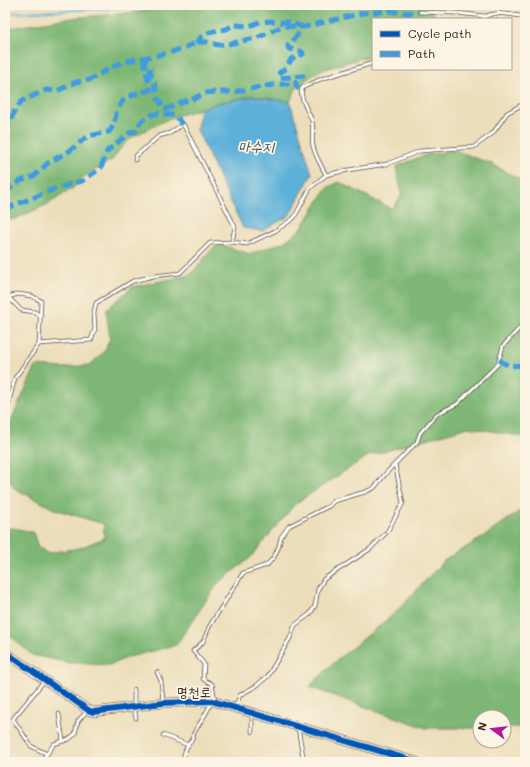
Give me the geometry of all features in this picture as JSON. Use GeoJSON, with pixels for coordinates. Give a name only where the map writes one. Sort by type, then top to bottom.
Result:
{"type":"FeatureCollection","features":[{"type":"Feature","properties":{"kind":"street"},"geometry":{"type":"LineString","coordinates":[[5,652],[88,710]]}},
{"type":"Feature","properties":{"kind":"street","name":"명천로"},"geometry":{"type":"LineString","coordinates":[[88,710],[93,712],[163,703],[214,701],[417,762]]}},
{"type":"Feature","properties":{"kind":"lane"},"geometry":{"type":"LineString","coordinates":[[420,12],[485,16],[493,13],[525,17]]}},
{"type":"Feature","properties":{"kind":"lane"},"geometry":{"type":"LineString","coordinates":[[326,176],[313,147],[312,122],[305,105],[301,91],[302,88],[321,79],[372,63]]}},
{"type":"Feature","properties":{"kind":"lane"},"geometry":{"type":"LineString","coordinates":[[39,344],[91,340],[95,329],[94,313],[96,303],[133,281],[154,276],[180,273],[210,243],[232,242],[247,244],[275,231],[294,218],[310,188],[326,176],[348,170],[387,164],[420,151],[474,147],[493,133],[507,113],[525,103]]}},
{"type":"Feature","properties":{"kind":"lane"},"geometry":{"type":"LineString","coordinates":[[135,160],[136,156],[159,136],[170,133],[183,124],[235,227],[232,242]]}},
{"type":"Feature","properties":{"kind":"lane"},"geometry":{"type":"LineString","coordinates":[[5,417],[15,378],[39,344],[41,316],[41,301],[32,296],[18,294],[6,297]]}},
{"type":"Feature","properties":{"kind":"lane"},"geometry":{"type":"LineString","coordinates":[[6,297],[21,310],[35,312],[41,316]]}},
{"type":"Feature","properties":{"kind":"lane"},"geometry":{"type":"LineString","coordinates":[[183,762],[184,753],[190,744],[195,731],[214,701],[212,684],[203,679],[204,664],[194,651],[203,642],[209,627],[243,573],[267,565],[274,557],[281,537],[289,526],[329,506],[334,501],[374,488],[417,442],[420,433],[437,414],[457,404],[498,364],[503,346],[525,322]]}},
{"type":"Feature","properties":{"kind":"lane"},"geometry":{"type":"LineString","coordinates":[[235,708],[240,695],[256,686],[268,676],[290,638],[295,625],[310,614],[315,606],[318,589],[324,579],[370,549],[387,532],[403,503],[395,464]]}},
{"type":"Feature","properties":{"kind":"lane","name":"명천로"},"geometry":{"type":"LineString","coordinates":[[157,672],[160,681],[163,703]]}},
{"type":"Feature","properties":{"kind":"lane"},"geometry":{"type":"LineString","coordinates":[[45,680],[13,719],[31,746],[47,754]]}},
{"type":"Feature","properties":{"kind":"lane"},"geometry":{"type":"LineString","coordinates":[[134,689],[136,718]]}},
{"type":"Feature","properties":{"kind":"lane"},"geometry":{"type":"LineString","coordinates":[[41,762],[54,744],[69,739],[75,734],[78,721],[88,710]]}},
{"type":"Feature","properties":{"kind":"lane"},"geometry":{"type":"LineString","coordinates":[[252,713],[252,732]]}},
{"type":"Feature","properties":{"kind":"lane"},"geometry":{"type":"LineString","coordinates":[[59,714],[63,741]]}},
{"type":"Feature","properties":{"kind":"lane"},"geometry":{"type":"LineString","coordinates":[[298,727],[304,762]]}},
{"type":"Feature","properties":{"kind":"lane"},"geometry":{"type":"LineString","coordinates":[[163,735],[188,745]]}},
{"type":"Feature","properties":{"kind":"green space"},"geometry":{"type":"Polygon","coordinates":[[[169,5],[427,5],[436,17],[439,18],[372,18],[372,55],[319,71],[297,86],[290,102],[253,96],[219,103],[170,118],[132,137],[112,160],[83,177],[72,189],[48,204],[15,219],[5,221],[5,29],[62,19],[136,12],[169,5]]]}},
{"type":"Feature","properties":{"kind":"green space"},"geometry":{"type":"Polygon","coordinates":[[[454,150],[492,164],[525,182],[525,437],[468,427],[368,456],[295,504],[250,558],[218,583],[176,645],[129,657],[109,665],[70,663],[32,655],[5,631],[5,529],[13,528],[33,532],[38,547],[48,553],[80,548],[104,538],[104,524],[54,509],[14,488],[5,471],[5,439],[14,414],[36,366],[63,368],[90,365],[104,352],[110,339],[106,310],[132,287],[190,275],[214,247],[225,246],[250,254],[284,242],[301,229],[327,188],[339,182],[392,209],[402,195],[396,167],[422,156],[454,150]]]}},
{"type":"Feature","properties":{"kind":"green space"},"geometry":{"type":"Polygon","coordinates":[[[525,507],[525,727],[512,727],[512,709],[472,709],[472,728],[426,728],[309,687],[337,660],[393,615],[445,560],[485,536],[525,507]]]}},
{"type":"Feature","properties":{"kind":"water","name":"마수지"},"geometry":{"type":"Polygon","coordinates":[[[253,96],[290,102],[312,174],[289,216],[262,231],[243,228],[197,130],[200,109],[219,103],[253,96]]]}},
{"type":"Feature","properties":{"kind":"waterway"},"geometry":{"type":"LineString","coordinates":[[5,15],[7,13],[147,7],[153,5]]}},
{"type":"Feature","properties":{"kind":"marked path"},"geometry":{"type":"LineString","coordinates":[[5,133],[15,110],[22,101],[46,90],[57,91],[76,82],[89,80],[122,62],[169,53],[199,42],[207,42],[218,45],[257,38],[283,26],[304,27],[363,13],[390,11],[407,13],[419,12]]}},
{"type":"Feature","properties":{"kind":"marked path"},"geometry":{"type":"LineString","coordinates":[[196,43],[201,37],[210,32],[226,29],[234,25],[249,26],[260,22],[271,21],[291,22],[302,27],[300,32],[288,46],[289,49],[300,51],[303,54],[291,59],[287,67],[280,72],[278,76],[280,78],[303,76],[296,82],[297,87],[301,91]]}},
{"type":"Feature","properties":{"kind":"marked path"},"geometry":{"type":"LineString","coordinates":[[5,193],[18,182],[34,176],[48,163],[68,152],[88,136],[109,132],[113,126],[121,103],[129,97],[150,90],[144,62],[146,58]]}},
{"type":"Feature","properties":{"kind":"marked path"},"geometry":{"type":"LineString","coordinates":[[150,68],[158,99],[161,103],[161,107],[164,109],[185,101],[190,101],[204,93],[232,92],[296,82]]}},
{"type":"Feature","properties":{"kind":"marked path"},"geometry":{"type":"LineString","coordinates":[[5,209],[57,188],[82,181],[101,168],[107,151],[131,132],[136,131],[142,120],[148,117],[159,113],[162,115],[176,115],[182,125]]}},
{"type":"Feature","properties":{"kind":"marked path"},"geometry":{"type":"LineString","coordinates":[[499,360],[509,366],[525,365]]}},
{"type":"Feature","properties":{"kind":"cycle path"},"geometry":{"type":"LineString","coordinates":[[5,652],[93,712],[163,703],[212,701],[417,762]]}}]}
